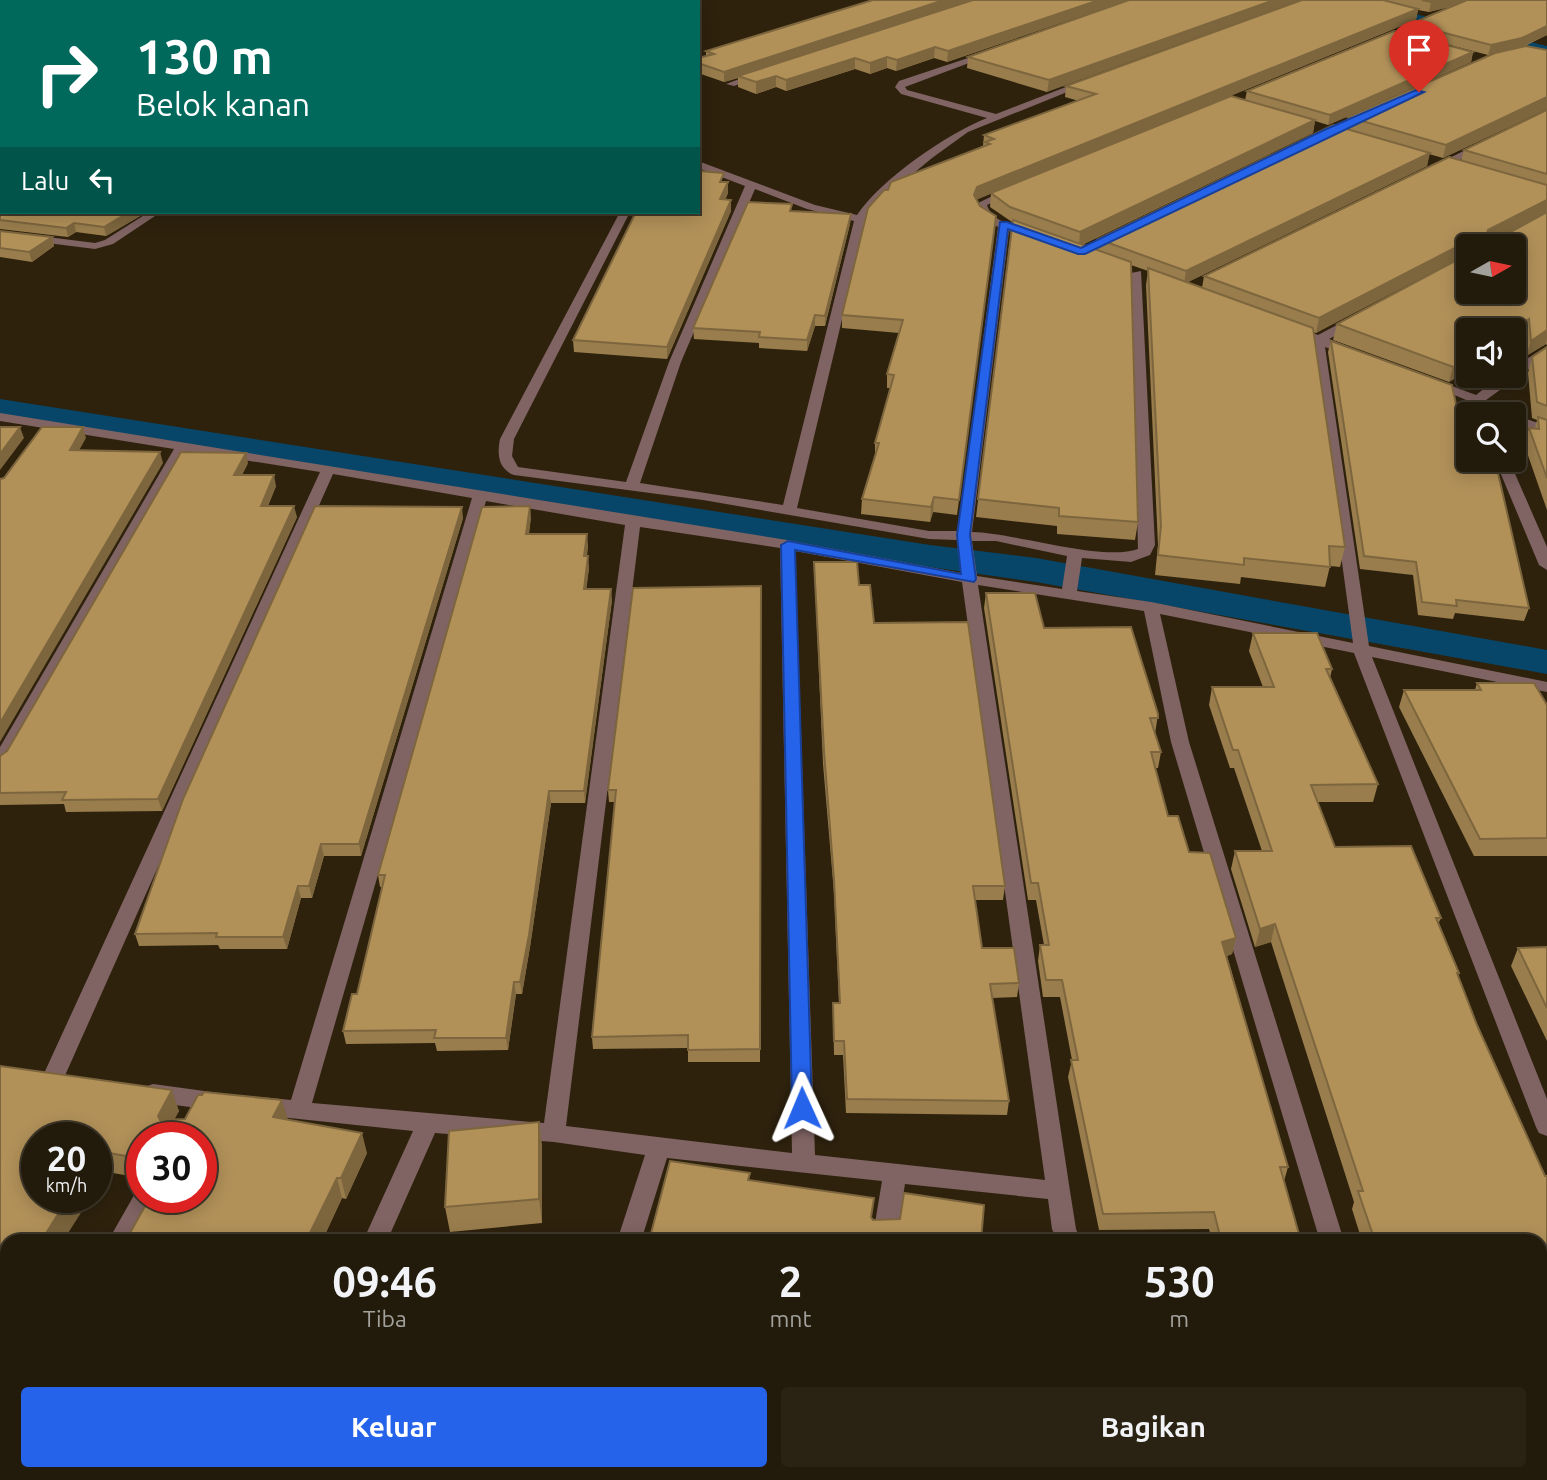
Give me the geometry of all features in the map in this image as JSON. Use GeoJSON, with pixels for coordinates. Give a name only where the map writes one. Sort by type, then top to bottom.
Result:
{"type":"FeatureCollection","features":[{"type":"Feature","properties":{"kind":"street"},"geometry":{"type":"LineString","coordinates":[[1365,45],[1424,19],[1478,0]]}},
{"type":"Feature","properties":{"kind":"street"},"geometry":{"type":"LineString","coordinates":[[1390,35],[1402,38]]}},
{"type":"Feature","properties":{"kind":"street"},"geometry":{"type":"LineString","coordinates":[[994,117],[904,92],[900,87],[902,83],[1005,49]]}},
{"type":"Feature","properties":{"kind":"street"},"geometry":{"type":"LineString","coordinates":[[731,84],[770,71]]}},
{"type":"Feature","properties":{"kind":"street"},"geometry":{"type":"LineString","coordinates":[[789,511],[860,219],[870,204],[928,156],[965,130],[1096,79]]}},
{"type":"Feature","properties":{"kind":"street"},"geometry":{"type":"LineString","coordinates":[[1428,166],[1441,164],[1500,136]]}},
{"type":"Feature","properties":{"kind":"street"},"geometry":{"type":"LineString","coordinates":[[1441,164],[1454,168]]}},
{"type":"Feature","properties":{"kind":"street"},"geometry":{"type":"LineString","coordinates":[[700,165],[811,207],[860,219]]}},
{"type":"Feature","properties":{"kind":"street"},"geometry":{"type":"LineString","coordinates":[[632,485],[675,362],[751,185]]}},
{"type":"Feature","properties":{"kind":"street"},"geometry":{"type":"LineString","coordinates":[[1021,186],[981,205],[983,214],[1004,225],[1043,238]]}},
{"type":"Feature","properties":{"kind":"street"},"geometry":{"type":"LineString","coordinates":[[0,234],[95,246],[109,243],[153,214]]}},
{"type":"Feature","properties":{"kind":"street"},"geometry":{"type":"LineString","coordinates":[[624,214],[503,451],[505,461],[514,471],[632,485],[929,535],[996,537],[1074,559],[1131,557],[1145,552],[1147,545],[1138,273]]}},
{"type":"Feature","properties":{"kind":"street"},"geometry":{"type":"LineString","coordinates":[[1004,225],[964,538],[967,574],[1066,1234]]}},
{"type":"Feature","properties":{"kind":"street"},"geometry":{"type":"LineString","coordinates":[[1318,340],[1364,315]]}},
{"type":"Feature","properties":{"kind":"street"},"geometry":{"type":"LineString","coordinates":[[1286,327],[1367,358]]}},
{"type":"Feature","properties":{"kind":"street"},"geometry":{"type":"LineString","coordinates":[[1318,340],[1362,651],[1547,1127]]}},
{"type":"Feature","properties":{"kind":"street"},"geometry":{"type":"LineString","coordinates":[[1526,365],[1547,350]]}},
{"type":"Feature","properties":{"kind":"street"},"geometry":{"type":"LineString","coordinates":[[1416,377],[1481,402]]}},
{"type":"Feature","properties":{"kind":"street"},"geometry":{"type":"LineString","coordinates":[[1477,400],[1493,388]]}},
{"type":"Feature","properties":{"kind":"street"},"geometry":{"type":"LineString","coordinates":[[0,417],[40,429],[327,469],[633,523],[1070,591],[1547,687]]}},
{"type":"Feature","properties":{"kind":"street"},"geometry":{"type":"LineString","coordinates":[[1526,423],[1547,431]]}},
{"type":"Feature","properties":{"kind":"street"},"geometry":{"type":"LineString","coordinates":[[0,762],[182,447]]}},
{"type":"Feature","properties":{"kind":"street"},"geometry":{"type":"LineString","coordinates":[[52,1080],[327,469]]}},
{"type":"Feature","properties":{"kind":"street"},"geometry":{"type":"LineString","coordinates":[[1507,472],[1547,565]]}},
{"type":"Feature","properties":{"kind":"street"},"geometry":{"type":"LineString","coordinates":[[299,1109],[480,496]]}},
{"type":"Feature","properties":{"kind":"street"},"geometry":{"type":"LineString","coordinates":[[554,1133],[633,523]]}},
{"type":"Feature","properties":{"kind":"street"},"geometry":{"type":"LineString","coordinates":[[788,545],[804,1162]]}},
{"type":"Feature","properties":{"kind":"street"},"geometry":{"type":"LineString","coordinates":[[1070,591],[1074,559]]}},
{"type":"Feature","properties":{"kind":"street"},"geometry":{"type":"LineString","coordinates":[[1151,607],[1180,742],[1330,1234]]}},
{"type":"Feature","properties":{"kind":"street"},"geometry":{"type":"LineString","coordinates":[[26,1077],[76,1083]]}},
{"type":"Feature","properties":{"kind":"street"},"geometry":{"type":"LineString","coordinates":[[137,1091],[194,1110],[299,1109],[428,1124],[554,1133],[659,1148],[1058,1191]]}},
{"type":"Feature","properties":{"kind":"street"},"geometry":{"type":"LineString","coordinates":[[379,1234],[428,1124]]}},
{"type":"Feature","properties":{"kind":"street"},"geometry":{"type":"LineString","coordinates":[[631,1234],[659,1148]]}},
{"type":"Feature","properties":{"kind":"street"},"geometry":{"type":"LineString","coordinates":[[885,1234],[895,1174]]}},
{"type":"Feature","properties":{"kind":"street"},"geometry":{"type":"LineString","coordinates":[[124,1234],[136,1213]]}},
{"type":"Feature","properties":{"kind":"building"},"geometry":{"type":"Polygon","coordinates":[[[873,0],[944,0],[724,72],[700,64],[700,58],[714,54],[706,51],[873,0]]]}},
{"type":"Feature","properties":{"kind":"building"},"geometry":{"type":"Polygon","coordinates":[[[973,0],[1099,0],[948,51],[935,47],[897,60],[887,57],[870,63],[855,58],[786,80],[776,76],[756,82],[738,76],[973,0]]]}},
{"type":"Feature","properties":{"kind":"building"},"geometry":{"type":"Polygon","coordinates":[[[1129,0],[1274,0],[1049,80],[968,57],[1129,0]]]}},
{"type":"Feature","properties":{"kind":"building"},"geometry":{"type":"Polygon","coordinates":[[[1302,0],[1383,0],[1418,9],[977,187],[974,195],[980,206],[996,216],[959,500],[934,497],[931,507],[862,499],[879,443],[875,443],[894,375],[887,374],[903,320],[842,315],[868,208],[884,190],[888,190],[891,182],[990,144],[985,142],[994,139],[984,135],[1096,94],[1066,86],[1302,0]]]}},
{"type":"Feature","properties":{"kind":"building"},"geometry":{"type":"Polygon","coordinates":[[[1467,0],[1547,0],[1547,26],[1522,38],[1491,45],[1410,24],[1467,0]]]}},
{"type":"Feature","properties":{"kind":"building"},"geometry":{"type":"Polygon","coordinates":[[[1394,31],[1473,52],[1330,115],[1247,91],[1394,31]]]}},
{"type":"Feature","properties":{"kind":"building"},"geometry":{"type":"Polygon","coordinates":[[[1526,46],[1547,50],[1547,97],[1446,145],[1348,117],[1495,53],[1526,46]]]}},
{"type":"Feature","properties":{"kind":"building"},"geometry":{"type":"Polygon","coordinates":[[[1231,96],[1315,120],[1080,232],[1010,207],[991,193],[1231,96]]]}},
{"type":"Feature","properties":{"kind":"building"},"geometry":{"type":"Polygon","coordinates":[[[1547,110],[1547,174],[1464,150],[1547,110]]]}},
{"type":"Feature","properties":{"kind":"building"},"geometry":{"type":"Polygon","coordinates":[[[1333,125],[1430,153],[1186,271],[1098,239],[1333,125]]]}},
{"type":"Feature","properties":{"kind":"building"},"geometry":{"type":"Polygon","coordinates":[[[1449,157],[1547,185],[1547,200],[1488,230],[1487,234],[1456,234],[1456,247],[1319,318],[1204,276],[1449,157]]]}},
{"type":"Feature","properties":{"kind":"building"},"geometry":{"type":"Polygon","coordinates":[[[700,171],[724,173],[720,182],[728,182],[720,199],[731,200],[667,347],[573,340],[635,214],[700,214],[700,171]]]}},
{"type":"Feature","properties":{"kind":"building"},"geometry":{"type":"Polygon","coordinates":[[[748,202],[792,204],[790,211],[851,214],[825,316],[815,315],[807,340],[759,337],[760,332],[693,328],[748,202]]]}},
{"type":"Feature","properties":{"kind":"building"},"geometry":{"type":"Polygon","coordinates":[[[1547,212],[1547,330],[1531,341],[1529,319],[1526,321],[1526,318],[1456,318],[1456,365],[1453,367],[1337,324],[1456,260],[1456,304],[1526,304],[1526,234],[1507,234],[1547,212]]]}},
{"type":"Feature","properties":{"kind":"building"},"geometry":{"type":"Polygon","coordinates":[[[0,214],[126,214],[104,227],[74,223],[66,228],[0,220],[0,214]]]}},
{"type":"Feature","properties":{"kind":"building"},"geometry":{"type":"Polygon","coordinates":[[[1013,220],[1131,262],[1138,522],[1059,516],[1059,508],[978,499],[1013,220]]]}},
{"type":"Feature","properties":{"kind":"building"},"geometry":{"type":"Polygon","coordinates":[[[0,231],[52,237],[29,252],[0,248],[0,231]]]}},
{"type":"Feature","properties":{"kind":"building"},"geometry":{"type":"Polygon","coordinates":[[[1148,268],[1313,328],[1345,547],[1329,546],[1330,567],[1244,558],[1244,565],[1158,555],[1161,526],[1148,268]]]}},
{"type":"Feature","properties":{"kind":"building"},"geometry":{"type":"Polygon","coordinates":[[[1331,341],[1452,385],[1456,404],[1456,472],[1498,472],[1529,608],[1456,600],[1457,606],[1422,602],[1416,562],[1364,556],[1331,341]]]}},
{"type":"Feature","properties":{"kind":"building"},"geometry":{"type":"Polygon","coordinates":[[[1547,347],[1547,406],[1537,402],[1532,357],[1547,347]]]}},
{"type":"Feature","properties":{"kind":"building"},"geometry":{"type":"Polygon","coordinates":[[[1538,417],[1547,420],[1547,478],[1529,428],[1539,429],[1538,417]]]}},
{"type":"Feature","properties":{"kind":"building"},"geometry":{"type":"Polygon","coordinates":[[[0,427],[20,427],[0,454],[0,427]]]}},
{"type":"Feature","properties":{"kind":"building"},"geometry":{"type":"Polygon","coordinates":[[[42,427],[83,427],[70,450],[160,452],[0,723],[0,479],[4,478],[42,427]]]}},
{"type":"Feature","properties":{"kind":"building"},"geometry":{"type":"Polygon","coordinates":[[[181,452],[246,453],[234,475],[274,475],[261,506],[294,506],[158,799],[62,800],[66,792],[0,793],[0,756],[7,751],[181,452]]]}},
{"type":"Feature","properties":{"kind":"building"},"geometry":{"type":"Polygon","coordinates":[[[315,506],[462,507],[359,844],[321,844],[309,886],[298,886],[283,937],[216,937],[217,933],[135,934],[183,799],[315,506]]]}},
{"type":"Feature","properties":{"kind":"building"},"geometry":{"type":"Polygon","coordinates":[[[530,506],[526,534],[587,534],[584,556],[588,556],[584,589],[611,589],[584,791],[549,791],[529,935],[520,982],[514,982],[506,1038],[434,1038],[436,1030],[343,1031],[352,994],[357,994],[385,875],[378,875],[482,507],[530,506]]]}},
{"type":"Feature","properties":{"kind":"building"},"geometry":{"type":"Polygon","coordinates":[[[814,562],[857,562],[859,585],[870,585],[874,623],[968,622],[1005,886],[973,886],[982,948],[1014,948],[1019,983],[990,984],[1009,1101],[847,1099],[844,1041],[834,1041],[833,1003],[840,1003],[814,562]]]}},
{"type":"Feature","properties":{"kind":"building"},"geometry":{"type":"Polygon","coordinates":[[[761,586],[760,1049],[688,1050],[688,1035],[592,1037],[616,790],[608,790],[633,588],[761,586]]]}},
{"type":"Feature","properties":{"kind":"building"},"geometry":{"type":"Polygon","coordinates":[[[986,593],[1035,593],[1044,628],[1131,627],[1158,714],[1158,718],[1150,718],[1161,752],[1151,752],[1168,816],[1178,816],[1189,852],[1210,853],[1236,938],[1222,942],[1288,1167],[1280,1167],[1299,1234],[1220,1234],[1214,1212],[1103,1214],[1071,1060],[1078,1060],[1062,980],[1046,980],[1040,945],[1049,945],[1038,883],[1031,883],[986,593]]]}},
{"type":"Feature","properties":{"kind":"building"},"geometry":{"type":"Polygon","coordinates":[[[1253,633],[1317,633],[1332,669],[1326,669],[1378,784],[1311,785],[1335,847],[1411,846],[1441,918],[1436,918],[1477,1025],[1547,1176],[1547,1234],[1373,1234],[1358,1191],[1363,1191],[1275,924],[1260,929],[1235,851],[1272,851],[1238,750],[1233,750],[1212,687],[1274,687],[1253,633]]]}},
{"type":"Feature","properties":{"kind":"building"},"geometry":{"type":"Polygon","coordinates":[[[1477,683],[1534,683],[1547,705],[1547,838],[1480,839],[1404,690],[1481,690],[1477,683]]]}},
{"type":"Feature","properties":{"kind":"building"},"geometry":{"type":"Polygon","coordinates":[[[1547,947],[1547,1008],[1518,948],[1547,947]]]}},
{"type":"Feature","properties":{"kind":"building"},"geometry":{"type":"Polygon","coordinates":[[[0,1066],[172,1090],[158,1116],[160,1120],[185,1119],[198,1095],[204,1092],[282,1100],[273,1117],[362,1133],[341,1178],[337,1178],[309,1234],[134,1234],[130,1233],[141,1213],[217,1213],[217,1122],[126,1122],[126,1156],[112,1153],[112,1122],[21,1122],[21,1213],[59,1213],[45,1234],[0,1234],[0,1066]]]}},
{"type":"Feature","properties":{"kind":"building"},"geometry":{"type":"Polygon","coordinates":[[[539,1122],[539,1199],[445,1207],[449,1131],[539,1122]]]}},
{"type":"Feature","properties":{"kind":"building"},"geometry":{"type":"Polygon","coordinates":[[[670,1161],[750,1173],[748,1180],[874,1198],[871,1217],[873,1220],[900,1219],[904,1193],[984,1205],[982,1234],[651,1234],[670,1161]]]}},
{"type":"Feature","properties":{"kind":"waterway"},"geometry":{"type":"LineString","coordinates":[[1332,0],[1547,53]]}},
{"type":"Feature","properties":{"kind":"waterway"},"geometry":{"type":"LineString","coordinates":[[0,409],[930,556],[1036,570],[1547,662]]}},
{"type":"Feature","properties":{"kind":"route"},"geometry":{"type":"LineString","coordinates":[[802,1108],[788,545],[969,579],[964,535],[1004,225],[1082,252],[1327,132],[1419,92]]}}]}
